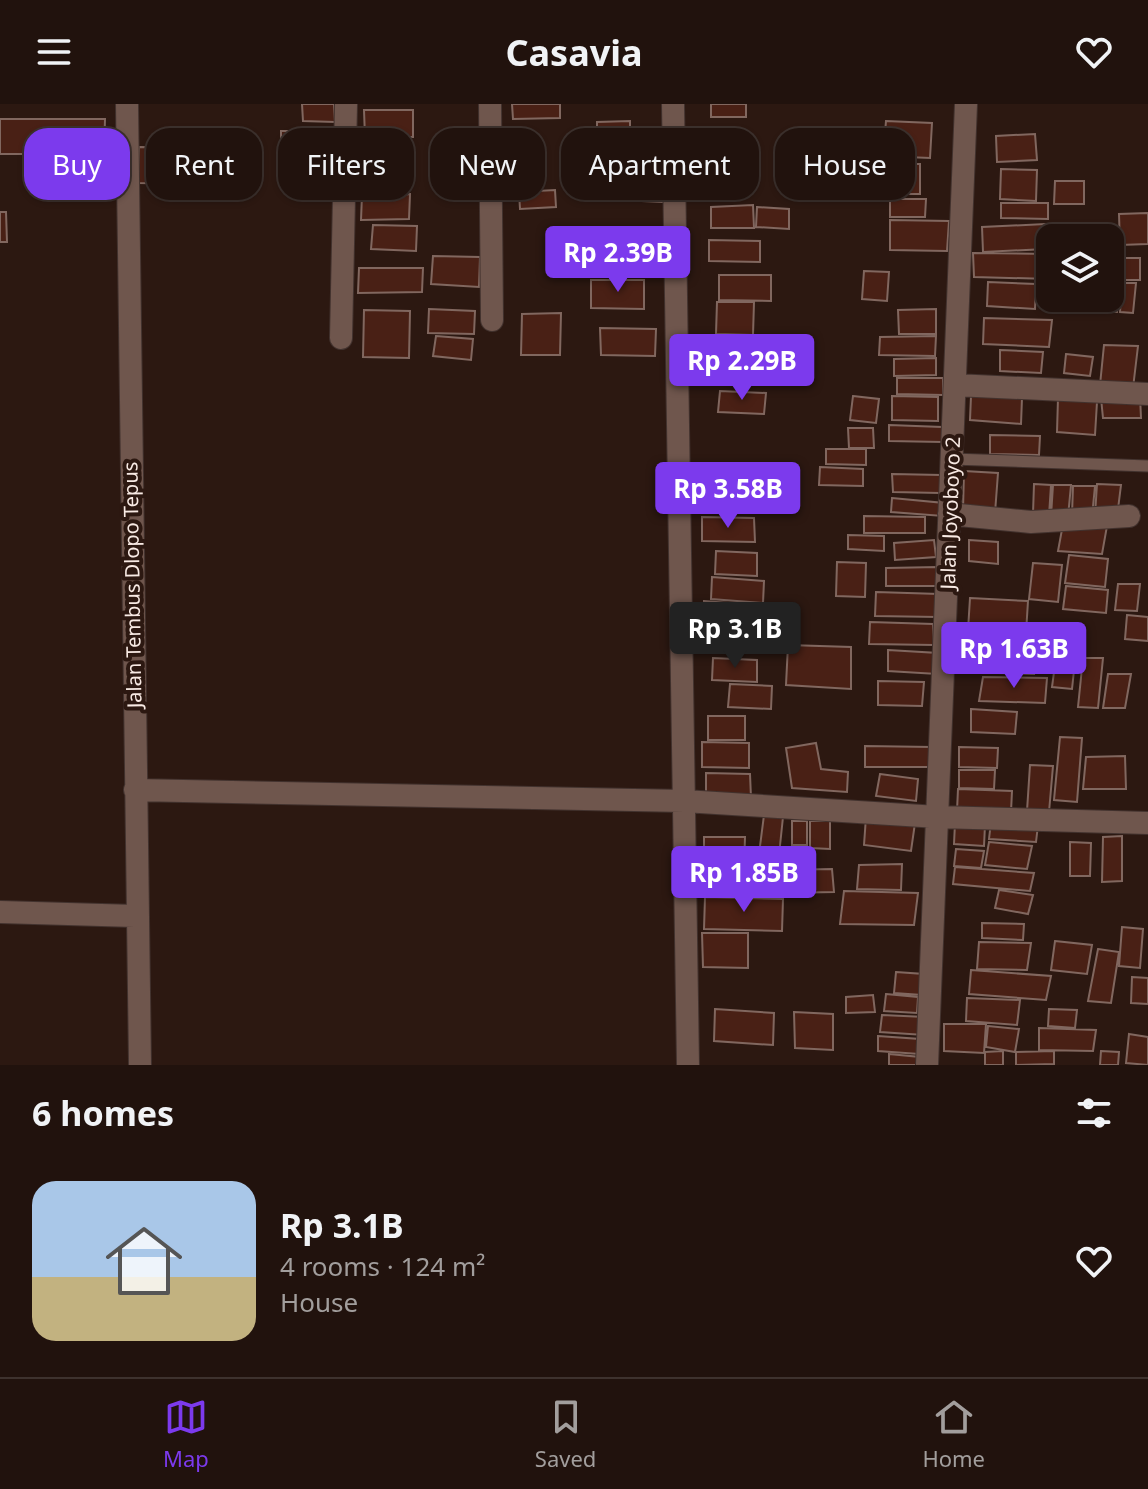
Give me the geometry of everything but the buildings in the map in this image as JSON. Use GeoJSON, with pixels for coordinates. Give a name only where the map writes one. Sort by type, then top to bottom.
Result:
{"type":"FeatureCollection","features":[{"type":"Feature","properties":{"kind":"street","name":"Jalan Tembus Dlopo Tepus"},"geometry":{"type":"LineString","coordinates":[[127,104],[135,916],[140,1065]]}},
{"type":"Feature","properties":{"kind":"street"},"geometry":{"type":"LineString","coordinates":[[341,338],[346,104]]}},
{"type":"Feature","properties":{"kind":"street"},"geometry":{"type":"LineString","coordinates":[[490,104],[492,320]]}},
{"type":"Feature","properties":{"kind":"street"},"geometry":{"type":"LineString","coordinates":[[673,104],[688,1065]]}},
{"type":"Feature","properties":{"kind":"street","name":"Jalan Joyoboyo 2"},"geometry":{"type":"LineString","coordinates":[[927,1065],[966,104]]}},
{"type":"Feature","properties":{"kind":"street"},"geometry":{"type":"LineString","coordinates":[[955,385],[1148,394]]}},
{"type":"Feature","properties":{"kind":"street"},"geometry":{"type":"LineString","coordinates":[[949,514],[1031,522],[1129,516]]}},
{"type":"Feature","properties":{"kind":"street"},"geometry":{"type":"LineString","coordinates":[[135,790],[684,801],[938,817],[1148,823]]}},
{"type":"Feature","properties":{"kind":"street"},"geometry":{"type":"LineString","coordinates":[[0,912],[135,916]]}},
{"type":"Feature","properties":{"kind":"lane"},"geometry":{"type":"LineString","coordinates":[[952,459],[1148,466]]}},
{"type":"Feature","properties":{"kind":"lane"},"geometry":{"type":"LineString","coordinates":[[945,635],[1031,639]]}}]}
